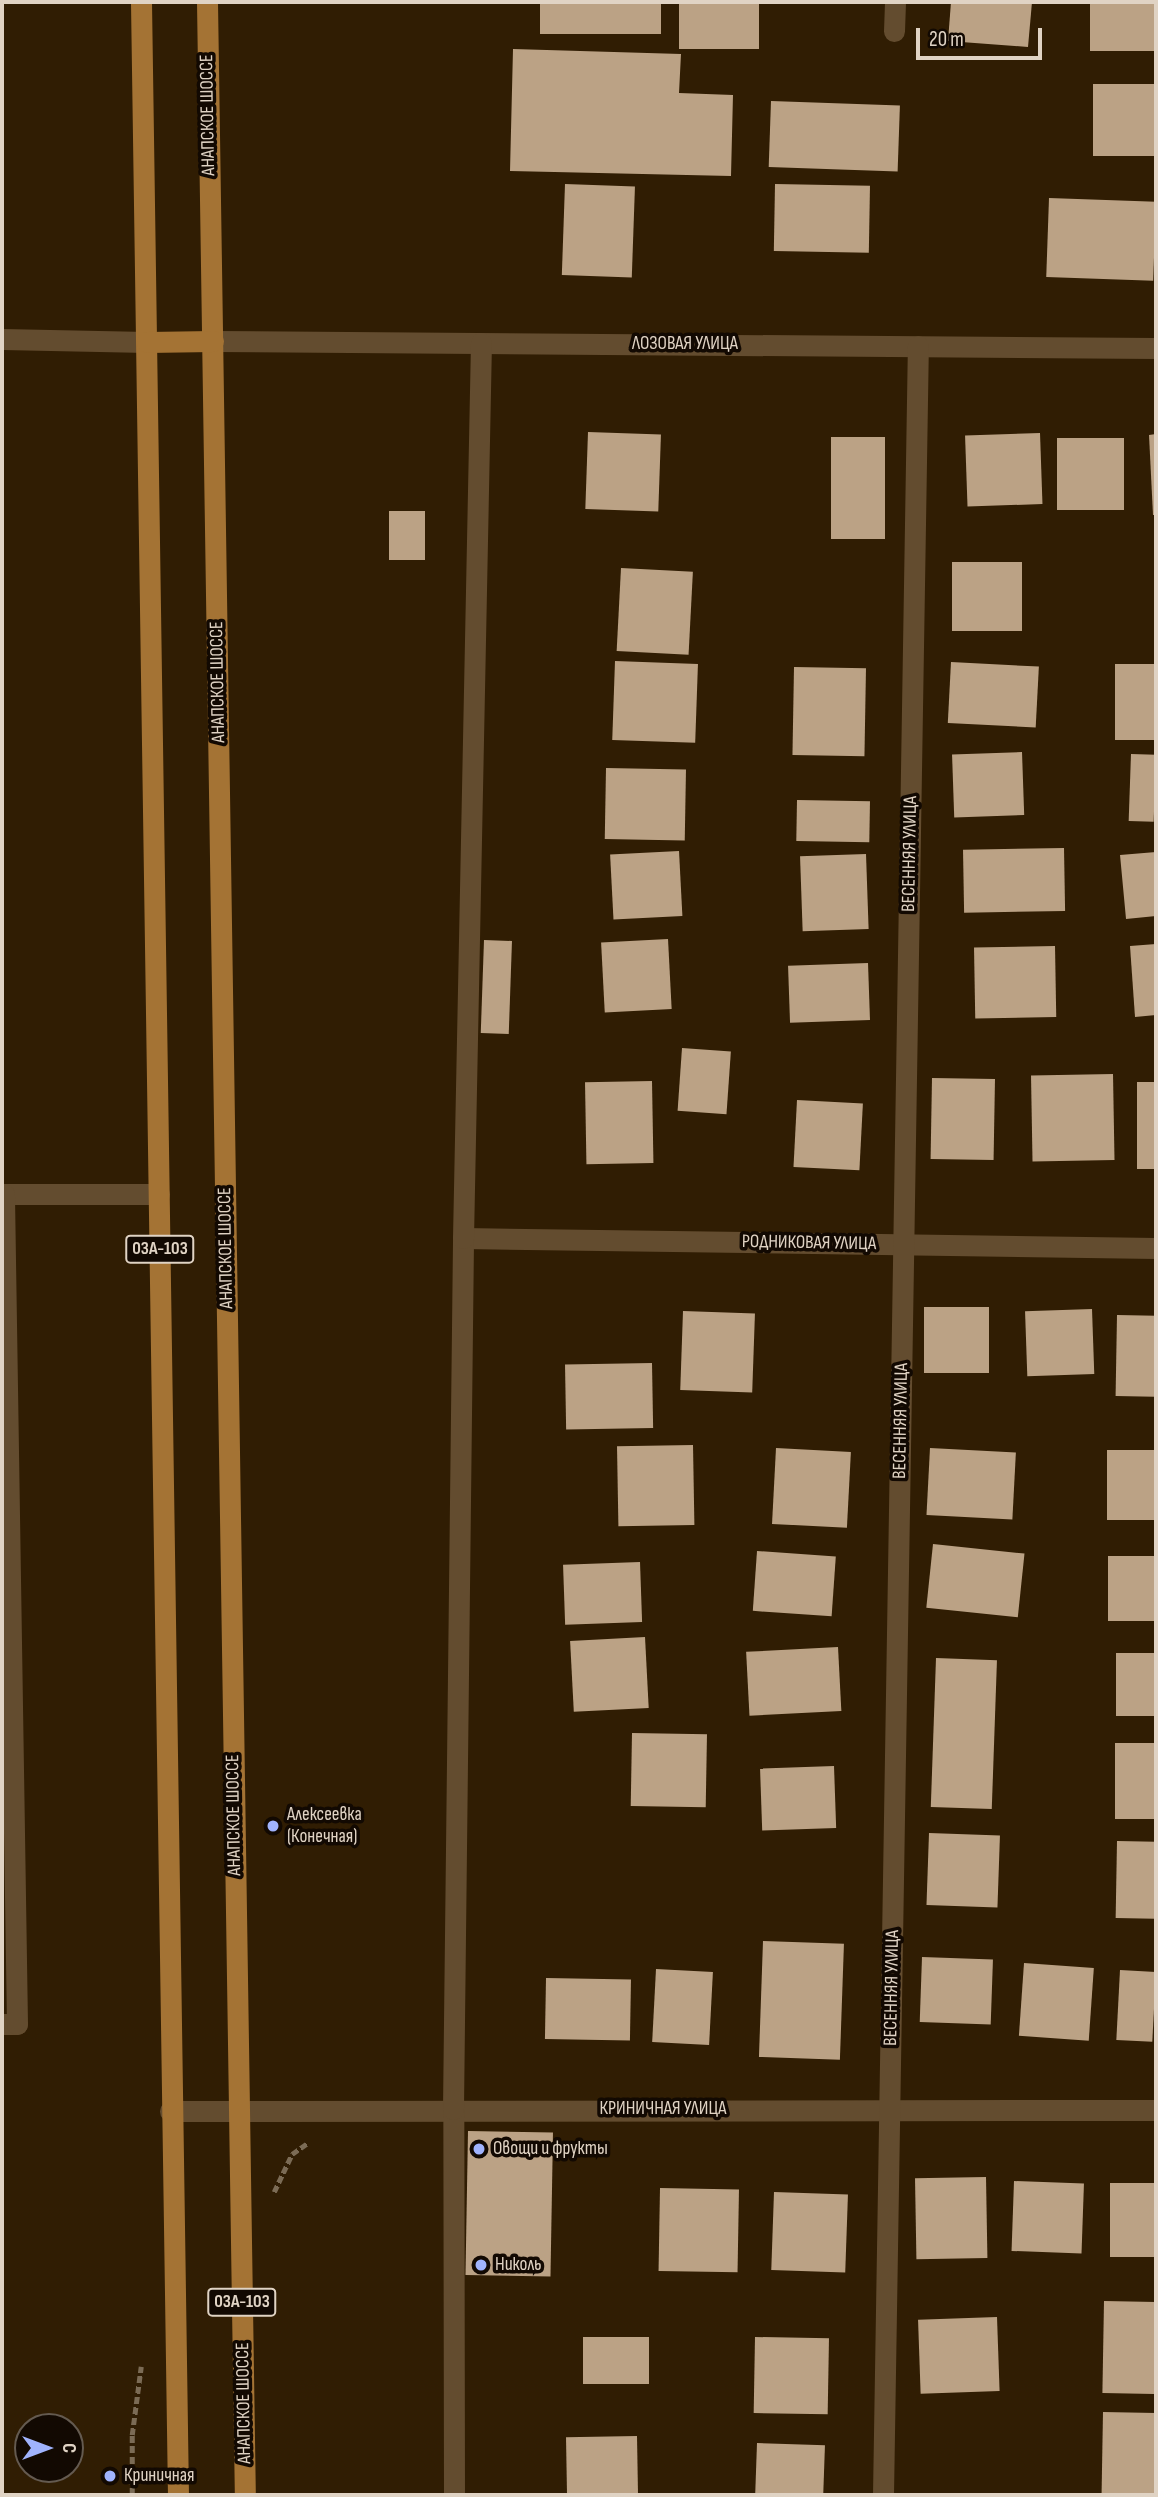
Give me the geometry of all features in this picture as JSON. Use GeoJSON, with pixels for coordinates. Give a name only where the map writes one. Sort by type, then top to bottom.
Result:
{"type":"FeatureCollection","features":[{"type":"Feature","properties":{"kind":"main road","name":"03А-103"},"geometry":{"type":"LineString","coordinates":[[141,2],[170,2111],[178,2495]]}},
{"type":"Feature","properties":{"kind":"main road","name":"АНАПСКОЕ ШОССЕ"},"geometry":{"type":"LineString","coordinates":[[207,2],[245,2495]]}},
{"type":"Feature","properties":{"kind":"main road"},"geometry":{"type":"LineString","coordinates":[[147,342],[213,341]]}},
{"type":"Feature","properties":{"kind":"street"},"geometry":{"type":"LineString","coordinates":[[894,31],[895,2]]}},
{"type":"Feature","properties":{"kind":"street"},"geometry":{"type":"LineString","coordinates":[[2,339],[147,342]]}},
{"type":"Feature","properties":{"kind":"street","name":"ЛОЗОВАЯ УЛИЦА"},"geometry":{"type":"LineString","coordinates":[[213,341],[1156,348]]}},
{"type":"Feature","properties":{"kind":"street"},"geometry":{"type":"LineString","coordinates":[[454,2495],[453,2109],[463,1238],[481,343]]}},
{"type":"Feature","properties":{"kind":"street","name":"ВЕСЕННЯЯ УЛИЦА"},"geometry":{"type":"LineString","coordinates":[[883,2495],[918,346]]}},
{"type":"Feature","properties":{"kind":"street"},"geometry":{"type":"LineString","coordinates":[[2,2024],[17,2024],[3,1194],[159,1194]]}},
{"type":"Feature","properties":{"kind":"street","name":"РОДНИКОВАЯ УЛИЦА"},"geometry":{"type":"LineString","coordinates":[[463,1238],[1156,1248]]}},
{"type":"Feature","properties":{"kind":"street","name":"КРИНИЧНАЯ УЛИЦА"},"geometry":{"type":"LineString","coordinates":[[170,2111],[238,2108],[1156,2110]]}},
{"type":"Feature","properties":{"kind":"path"},"geometry":{"type":"LineString","coordinates":[[269,2202],[292,2154],[319,2136]]}},
{"type":"Feature","properties":{"kind":"path"},"geometry":{"type":"LineString","coordinates":[[132,2495],[132,2435],[143,2353]]}},
{"type":"Feature","properties":{"kind":"building"},"geometry":{"type":"Polygon","coordinates":[[[540,2],[661,2],[661,34],[540,34],[540,2]]]}},
{"type":"Feature","properties":{"kind":"building"},"geometry":{"type":"Polygon","coordinates":[[[679,2],[759,2],[759,49],[679,49],[679,2]]]}},
{"type":"Feature","properties":{"kind":"building"},"geometry":{"type":"Polygon","coordinates":[[[951,2],[1032,2],[1028,47],[948,41],[951,2]]]}},
{"type":"Feature","properties":{"kind":"building"},"geometry":{"type":"Polygon","coordinates":[[[1090,2],[1156,2],[1156,51],[1090,51],[1090,2]]]}},
{"type":"Feature","properties":{"kind":"building"},"geometry":{"type":"Polygon","coordinates":[[[513,49],[681,54],[679,93],[733,95],[731,176],[510,171],[513,49]]]}},
{"type":"Feature","properties":{"kind":"building"},"geometry":{"type":"Polygon","coordinates":[[[1093,84],[1156,84],[1156,156],[1093,156],[1093,84]]]}},
{"type":"Feature","properties":{"kind":"building"},"geometry":{"type":"Polygon","coordinates":[[[771,101],[900,106],[898,171],[769,167],[771,101]]]}},
{"type":"Feature","properties":{"kind":"building"},"geometry":{"type":"Polygon","coordinates":[[[565,184],[635,186],[632,277],[562,275],[565,184]]]}},
{"type":"Feature","properties":{"kind":"building"},"geometry":{"type":"Polygon","coordinates":[[[775,184],[870,186],[869,253],[774,251],[775,184]]]}},
{"type":"Feature","properties":{"kind":"building"},"geometry":{"type":"Polygon","coordinates":[[[1049,198],[1156,202],[1153,281],[1046,277],[1049,198]]]}},
{"type":"Feature","properties":{"kind":"building"},"geometry":{"type":"Polygon","coordinates":[[[588,432],[661,435],[658,512],[585,509],[588,432]]]}},
{"type":"Feature","properties":{"kind":"building"},"geometry":{"type":"Polygon","coordinates":[[[1040,433],[1042,504],[968,507],[965,436],[1040,433]]]}},
{"type":"Feature","properties":{"kind":"building"},"geometry":{"type":"Polygon","coordinates":[[[1156,434],[1156,515],[1153,515],[1149,435],[1156,434]]]}},
{"type":"Feature","properties":{"kind":"building"},"geometry":{"type":"Polygon","coordinates":[[[831,437],[885,437],[885,539],[831,539],[831,437]]]}},
{"type":"Feature","properties":{"kind":"building"},"geometry":{"type":"Polygon","coordinates":[[[1057,438],[1124,438],[1124,510],[1057,510],[1057,438]]]}},
{"type":"Feature","properties":{"kind":"building"},"geometry":{"type":"Polygon","coordinates":[[[389,511],[425,511],[425,560],[389,560],[389,511]]]}},
{"type":"Feature","properties":{"kind":"building"},"geometry":{"type":"Polygon","coordinates":[[[952,562],[1022,562],[1022,631],[952,631],[952,562]]]}},
{"type":"Feature","properties":{"kind":"building"},"geometry":{"type":"Polygon","coordinates":[[[621,568],[693,572],[689,655],[617,651],[621,568]]]}},
{"type":"Feature","properties":{"kind":"building"},"geometry":{"type":"Polygon","coordinates":[[[615,661],[698,664],[695,743],[612,740],[615,661]]]}},
{"type":"Feature","properties":{"kind":"building"},"geometry":{"type":"Polygon","coordinates":[[[951,662],[1039,667],[1036,728],[948,723],[951,662]]]}},
{"type":"Feature","properties":{"kind":"building"},"geometry":{"type":"Polygon","coordinates":[[[1115,664],[1156,664],[1156,740],[1115,740],[1115,664]]]}},
{"type":"Feature","properties":{"kind":"building"},"geometry":{"type":"Polygon","coordinates":[[[794,667],[866,668],[864,756],[792,755],[794,667]]]}},
{"type":"Feature","properties":{"kind":"building"},"geometry":{"type":"Polygon","coordinates":[[[1022,752],[1024,815],[954,817],[952,754],[1022,752]]]}},
{"type":"Feature","properties":{"kind":"building"},"geometry":{"type":"Polygon","coordinates":[[[1131,754],[1156,755],[1154,822],[1129,821],[1131,754]]]}},
{"type":"Feature","properties":{"kind":"building"},"geometry":{"type":"Polygon","coordinates":[[[606,768],[686,769],[685,840],[605,839],[606,768]]]}},
{"type":"Feature","properties":{"kind":"building"},"geometry":{"type":"Polygon","coordinates":[[[797,800],[870,801],[869,842],[796,841],[797,800]]]}},
{"type":"Feature","properties":{"kind":"building"},"geometry":{"type":"Polygon","coordinates":[[[1064,848],[1065,911],[964,913],[963,850],[1064,848]]]}},
{"type":"Feature","properties":{"kind":"building"},"geometry":{"type":"Polygon","coordinates":[[[679,851],[682,916],[613,920],[610,855],[679,851]]]}},
{"type":"Feature","properties":{"kind":"building"},"geometry":{"type":"Polygon","coordinates":[[[1156,852],[1156,916],[1126,919],[1120,855],[1156,852]]]}},
{"type":"Feature","properties":{"kind":"building"},"geometry":{"type":"Polygon","coordinates":[[[866,854],[869,929],[803,931],[800,856],[866,854]]]}},
{"type":"Feature","properties":{"kind":"building"},"geometry":{"type":"Polygon","coordinates":[[[668,939],[672,1009],[605,1012],[601,943],[668,939]]]}},
{"type":"Feature","properties":{"kind":"building"},"geometry":{"type":"Polygon","coordinates":[[[484,940],[512,941],[509,1034],[481,1033],[484,940]]]}},
{"type":"Feature","properties":{"kind":"building"},"geometry":{"type":"Polygon","coordinates":[[[1156,944],[1156,1015],[1135,1017],[1130,946],[1156,944]]]}},
{"type":"Feature","properties":{"kind":"building"},"geometry":{"type":"Polygon","coordinates":[[[1055,946],[1056,1017],[975,1018],[974,947],[1055,946]]]}},
{"type":"Feature","properties":{"kind":"building"},"geometry":{"type":"Polygon","coordinates":[[[868,963],[870,1020],[790,1023],[788,966],[868,963]]]}},
{"type":"Feature","properties":{"kind":"building"},"geometry":{"type":"Polygon","coordinates":[[[682,1048],[731,1051],[726,1114],[678,1111],[682,1048]]]}},
{"type":"Feature","properties":{"kind":"building"},"geometry":{"type":"Polygon","coordinates":[[[1113,1074],[1115,1160],[1033,1161],[1031,1075],[1113,1074]]]}},
{"type":"Feature","properties":{"kind":"building"},"geometry":{"type":"Polygon","coordinates":[[[932,1078],[995,1079],[994,1160],[931,1159],[932,1078]]]}},
{"type":"Feature","properties":{"kind":"building"},"geometry":{"type":"Polygon","coordinates":[[[652,1081],[653,1163],[586,1164],[585,1082],[652,1081]]]}},
{"type":"Feature","properties":{"kind":"building"},"geometry":{"type":"Polygon","coordinates":[[[1137,1082],[1156,1082],[1156,1169],[1137,1169],[1137,1082]]]}},
{"type":"Feature","properties":{"kind":"building"},"geometry":{"type":"Polygon","coordinates":[[[797,1100],[863,1103],[859,1170],[793,1167],[797,1100]]]}},
{"type":"Feature","properties":{"kind":"building"},"geometry":{"type":"Polygon","coordinates":[[[924,1307],[989,1307],[989,1373],[924,1373],[924,1307]]]}},
{"type":"Feature","properties":{"kind":"building"},"geometry":{"type":"Polygon","coordinates":[[[1092,1309],[1094,1374],[1027,1376],[1025,1311],[1092,1309]]]}},
{"type":"Feature","properties":{"kind":"building"},"geometry":{"type":"Polygon","coordinates":[[[683,1311],[755,1314],[752,1392],[680,1390],[683,1311]]]}},
{"type":"Feature","properties":{"kind":"building"},"geometry":{"type":"Polygon","coordinates":[[[1117,1315],[1156,1316],[1155,1397],[1116,1396],[1117,1315]]]}},
{"type":"Feature","properties":{"kind":"building"},"geometry":{"type":"Polygon","coordinates":[[[652,1363],[653,1428],[566,1430],[565,1365],[652,1363]]]}},
{"type":"Feature","properties":{"kind":"building"},"geometry":{"type":"Polygon","coordinates":[[[693,1445],[694,1525],[618,1526],[617,1446],[693,1445]]]}},
{"type":"Feature","properties":{"kind":"building"},"geometry":{"type":"Polygon","coordinates":[[[776,1448],[851,1452],[847,1528],[772,1524],[776,1448]]]}},
{"type":"Feature","properties":{"kind":"building"},"geometry":{"type":"Polygon","coordinates":[[[930,1448],[1016,1453],[1012,1519],[926,1515],[930,1448]]]}},
{"type":"Feature","properties":{"kind":"building"},"geometry":{"type":"Polygon","coordinates":[[[1107,1450],[1156,1450],[1156,1520],[1107,1520],[1107,1450]]]}},
{"type":"Feature","properties":{"kind":"building"},"geometry":{"type":"Polygon","coordinates":[[[933,1544],[1024,1554],[1018,1617],[926,1608],[933,1544]]]}},
{"type":"Feature","properties":{"kind":"building"},"geometry":{"type":"Polygon","coordinates":[[[757,1551],[836,1557],[832,1616],[753,1611],[757,1551]]]}},
{"type":"Feature","properties":{"kind":"building"},"geometry":{"type":"Polygon","coordinates":[[[1108,1556],[1156,1556],[1156,1621],[1108,1621],[1108,1556]]]}},
{"type":"Feature","properties":{"kind":"building"},"geometry":{"type":"Polygon","coordinates":[[[640,1562],[642,1622],[565,1625],[563,1565],[640,1562]]]}},
{"type":"Feature","properties":{"kind":"building"},"geometry":{"type":"Polygon","coordinates":[[[645,1637],[649,1708],[574,1712],[570,1641],[645,1637]]]}},
{"type":"Feature","properties":{"kind":"building"},"geometry":{"type":"Polygon","coordinates":[[[838,1647],[841,1711],[749,1716],[746,1652],[838,1647]]]}},
{"type":"Feature","properties":{"kind":"building"},"geometry":{"type":"Polygon","coordinates":[[[1116,1653],[1156,1653],[1156,1716],[1116,1716],[1116,1653]]]}},
{"type":"Feature","properties":{"kind":"building"},"geometry":{"type":"Polygon","coordinates":[[[936,1658],[997,1660],[992,1809],[931,1807],[936,1658]]]}},
{"type":"Feature","properties":{"kind":"building"},"geometry":{"type":"Polygon","coordinates":[[[632,1733],[707,1734],[706,1807],[631,1806],[632,1733]]]}},
{"type":"Feature","properties":{"kind":"building"},"geometry":{"type":"Polygon","coordinates":[[[1115,1743],[1156,1743],[1156,1819],[1115,1819],[1115,1743]]]}},
{"type":"Feature","properties":{"kind":"building"},"geometry":{"type":"Polygon","coordinates":[[[834,1766],[836,1828],[762,1831],[760,1769],[834,1766]]]}},
{"type":"Feature","properties":{"kind":"building"},"geometry":{"type":"Polygon","coordinates":[[[929,1833],[1000,1835],[997,1907],[926,1905],[929,1833]]]}},
{"type":"Feature","properties":{"kind":"building"},"geometry":{"type":"Polygon","coordinates":[[[1117,1841],[1156,1842],[1155,1919],[1116,1918],[1117,1841]]]}},
{"type":"Feature","properties":{"kind":"building"},"geometry":{"type":"Polygon","coordinates":[[[763,1941],[844,1944],[840,2060],[759,2057],[763,1941]]]}},
{"type":"Feature","properties":{"kind":"building"},"geometry":{"type":"Polygon","coordinates":[[[922,1957],[993,1959],[991,2024],[920,2022],[922,1957]]]}},
{"type":"Feature","properties":{"kind":"building"},"geometry":{"type":"Polygon","coordinates":[[[1024,1963],[1094,1968],[1089,2041],[1019,2036],[1024,1963]]]}},
{"type":"Feature","properties":{"kind":"building"},"geometry":{"type":"Polygon","coordinates":[[[656,1969],[713,1972],[709,2045],[652,2042],[656,1969]]]}},
{"type":"Feature","properties":{"kind":"building"},"geometry":{"type":"Polygon","coordinates":[[[1120,1970],[1156,1972],[1152,2042],[1116,2040],[1120,1970]]]}},
{"type":"Feature","properties":{"kind":"building"},"geometry":{"type":"Polygon","coordinates":[[[546,1978],[631,1979],[630,2040],[545,2039],[546,1978]]]}},
{"type":"Feature","properties":{"kind":"building"},"geometry":{"type":"Polygon","coordinates":[[[468,2131],[553,2132],[550,2276],[465,2275],[468,2131]]]}},
{"type":"Feature","properties":{"kind":"building"},"geometry":{"type":"Polygon","coordinates":[[[986,2177],[987,2258],[916,2259],[915,2178],[986,2177]]]}},
{"type":"Feature","properties":{"kind":"building"},"geometry":{"type":"Polygon","coordinates":[[[1014,2181],[1084,2183],[1082,2253],[1012,2251],[1014,2181]]]}},
{"type":"Feature","properties":{"kind":"building"},"geometry":{"type":"Polygon","coordinates":[[[1110,2183],[1156,2183],[1156,2257],[1110,2257],[1110,2183]]]}},
{"type":"Feature","properties":{"kind":"building"},"geometry":{"type":"Polygon","coordinates":[[[660,2188],[739,2189],[738,2272],[659,2271],[660,2188]]]}},
{"type":"Feature","properties":{"kind":"building"},"geometry":{"type":"Polygon","coordinates":[[[774,2192],[848,2195],[845,2273],[771,2270],[774,2192]]]}},
{"type":"Feature","properties":{"kind":"building"},"geometry":{"type":"Polygon","coordinates":[[[1104,2301],[1156,2302],[1154,2394],[1102,2393],[1104,2301]]]}},
{"type":"Feature","properties":{"kind":"building"},"geometry":{"type":"Polygon","coordinates":[[[997,2317],[1000,2391],[921,2394],[918,2320],[997,2317]]]}},
{"type":"Feature","properties":{"kind":"building"},"geometry":{"type":"Polygon","coordinates":[[[583,2337],[649,2337],[649,2384],[583,2384],[583,2337]]]}},
{"type":"Feature","properties":{"kind":"building"},"geometry":{"type":"Polygon","coordinates":[[[755,2337],[829,2338],[828,2414],[754,2413],[755,2337]]]}},
{"type":"Feature","properties":{"kind":"building"},"geometry":{"type":"Polygon","coordinates":[[[1103,2412],[1156,2413],[1155,2495],[1102,2495],[1103,2412]]]}},
{"type":"Feature","properties":{"kind":"building"},"geometry":{"type":"Polygon","coordinates":[[[637,2436],[638,2495],[567,2495],[566,2437],[637,2436]]]}},
{"type":"Feature","properties":{"kind":"building"},"geometry":{"type":"Polygon","coordinates":[[[757,2443],[825,2445],[823,2495],[755,2495],[757,2443]]]}},
{"type":"Feature","properties":{"kind":"place","name":"Алексеевка (Конечная)"},"geometry":{"type":"Point","coordinates":[273,1826]}},
{"type":"Feature","properties":{"kind":"place","name":"Овощи и фрукты"},"geometry":{"type":"Point","coordinates":[479,2149]}},
{"type":"Feature","properties":{"kind":"place","name":"Николь"},"geometry":{"type":"Point","coordinates":[481,2265]}},
{"type":"Feature","properties":{"kind":"place","name":"Криничная"},"geometry":{"type":"Point","coordinates":[110,2476]}}]}
